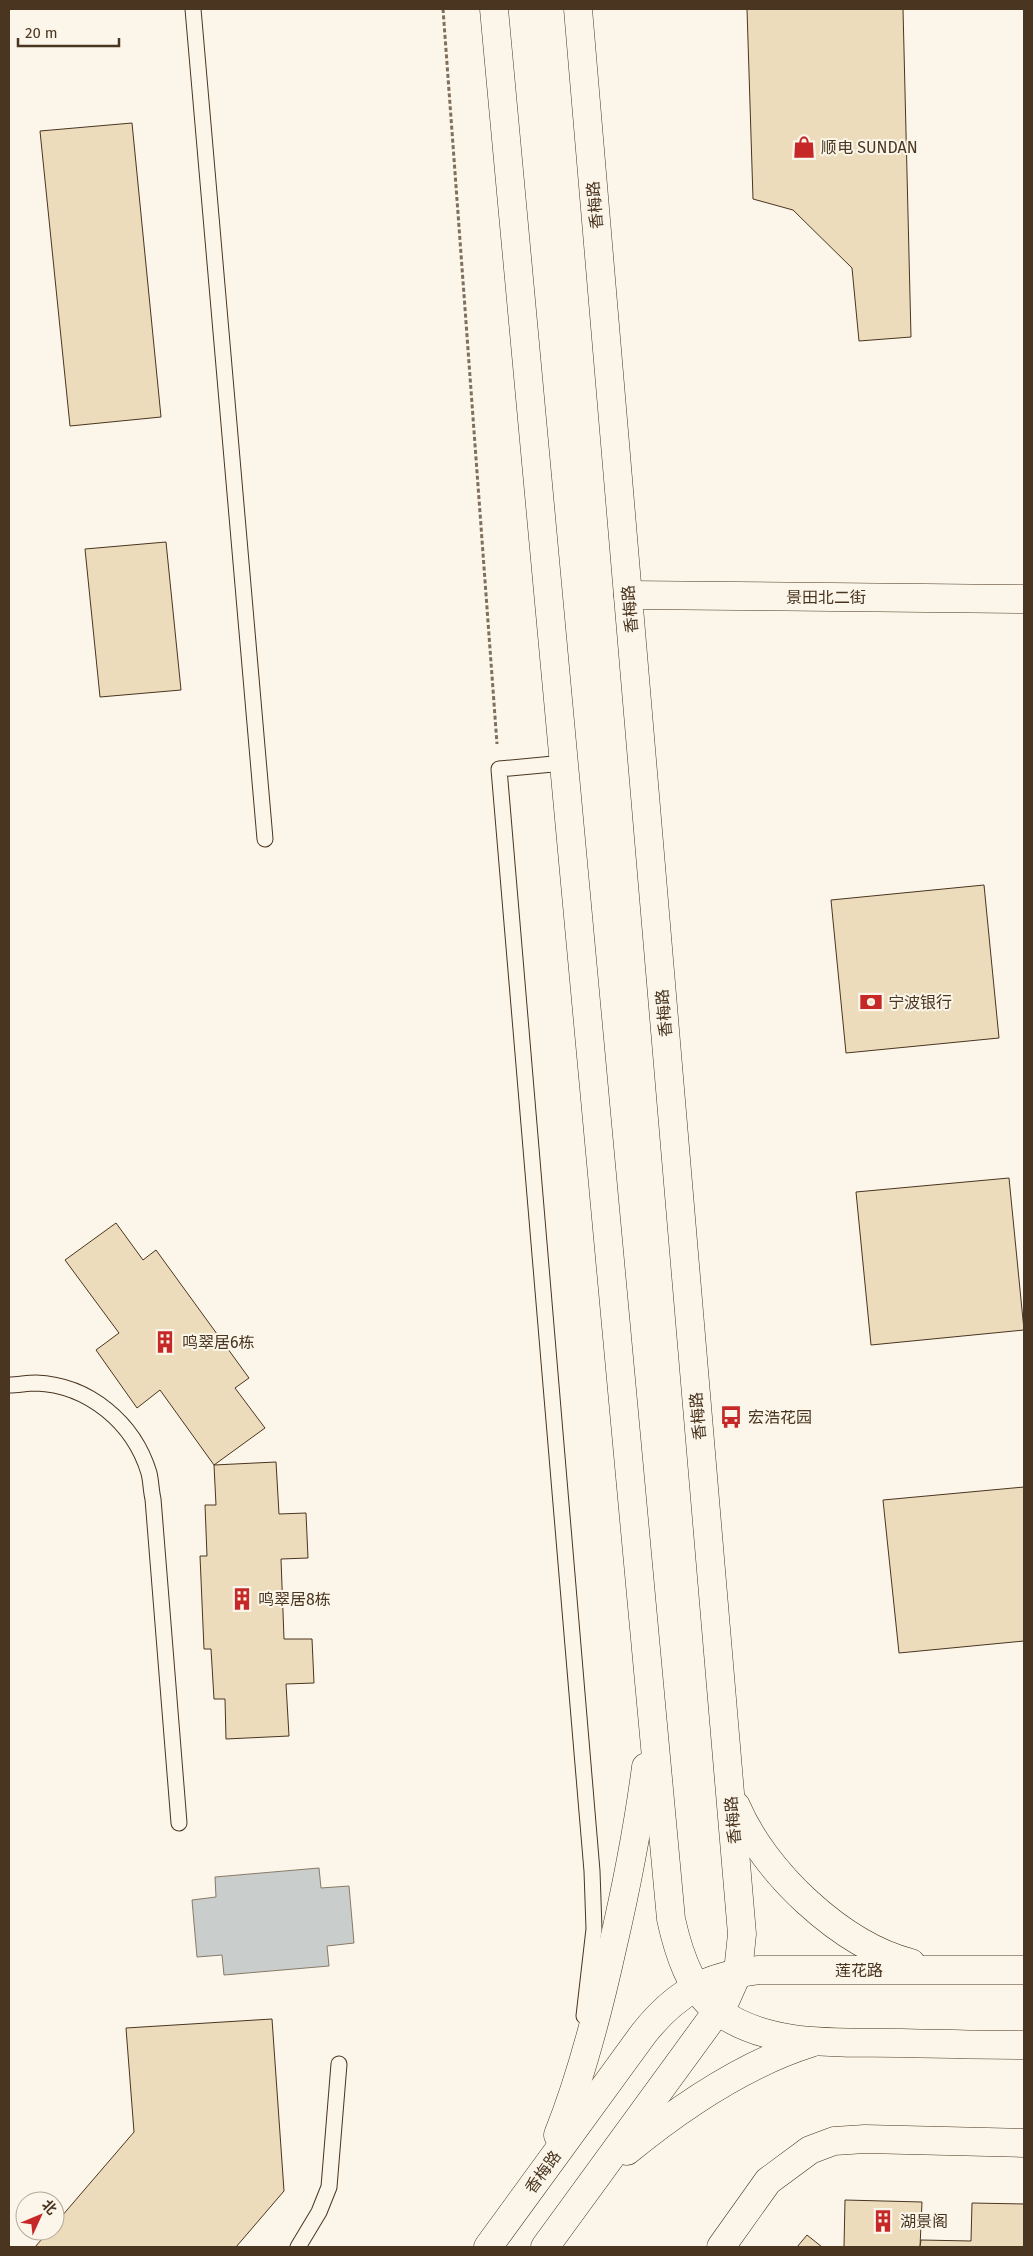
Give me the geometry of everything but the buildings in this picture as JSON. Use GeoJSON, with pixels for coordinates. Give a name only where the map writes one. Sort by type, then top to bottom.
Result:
{"type":"FeatureCollection","features":[{"type":"Feature","properties":{"kind":"main road"},"geometry":{"type":"LineString","coordinates":[[494,9],[670,1919],[681,1955],[696,1986],[706,2000],[718,2011],[734,2021],[772,2035],[814,2042],[1024,2045]]}},
{"type":"Feature","properties":{"kind":"main road","name":"香梅路"},"geometry":{"type":"LineString","coordinates":[[545,2247],[718,2011],[738,1972],[741,1957],[742,1916],[578,9]]}},
{"type":"Feature","properties":{"kind":"main road","name":"景田北二街"},"geometry":{"type":"LineString","coordinates":[[628,595],[1024,599]]}},
{"type":"Feature","properties":{"kind":"main road"},"geometry":{"type":"LineString","coordinates":[[531,2188],[554,2145],[568,2111],[592,2032],[625,1893],[643,1789],[651,1705]]}},
{"type":"Feature","properties":{"kind":"main road"},"geometry":{"type":"LineString","coordinates":[[730,1789],[744,1821],[763,1853],[788,1882],[816,1909],[844,1931],[873,1949],[905,1962],[949,1970]]}},
{"type":"Feature","properties":{"kind":"main road","name":"莲花路"},"geometry":{"type":"LineString","coordinates":[[696,1986],[738,1972],[759,1970],[1024,1970]]}},
{"type":"Feature","properties":{"kind":"main road","name":"香梅路"},"geometry":{"type":"LineString","coordinates":[[488,2247],[650,2026],[674,2002],[696,1986]]}},
{"type":"Feature","properties":{"kind":"main road"},"geometry":{"type":"LineString","coordinates":[[599,2174],[645,2136],[701,2096],[785,2051],[814,2042]]}},
{"type":"Feature","properties":{"kind":"main road"},"geometry":{"type":"LineString","coordinates":[[721,2247],[768,2181],[810,2150],[834,2141],[865,2139],[1024,2143]]}},
{"type":"Feature","properties":{"kind":"lane"},"geometry":{"type":"LineString","coordinates":[[193,9],[265,839]]}},
{"type":"Feature","properties":{"kind":"lane"},"geometry":{"type":"LineString","coordinates":[[554,2145],[573,2076],[589,1983],[594,1928],[592,1871],[499,769],[564,763]]}},
{"type":"Feature","properties":{"kind":"lane"},"geometry":{"type":"LineString","coordinates":[[9,1385],[36,1383],[61,1387],[86,1395],[107,1410],[126,1428],[140,1450],[149,1474],[152,1499],[178,1823]]}},
{"type":"Feature","properties":{"kind":"lane"},"geometry":{"type":"LineString","coordinates":[[298,2247],[319,2212],[329,2187],[338,2064]]}},
{"type":"Feature","properties":{"kind":"path"},"geometry":{"type":"LineString","coordinates":[[443,9],[499,769]]}},
{"type":"Feature","properties":{"kind":"shaded area"},"geometry":{"type":"Polygon","coordinates":[[[319,1868],[321,1888],[349,1886],[354,1943],[327,1946],[329,1966],[224,1975],[222,1955],[197,1957],[192,1900],[216,1897],[215,1877],[319,1868]]]}},
{"type":"Feature","properties":{"kind":"place","name":"顺电 SUNDAN"},"geometry":{"type":"Point","coordinates":[804,147]}},
{"type":"Feature","properties":{"kind":"place","name":"宁波银行"},"geometry":{"type":"Point","coordinates":[871,1002]}},
{"type":"Feature","properties":{"kind":"place","name":"鸣翠居6栋"},"geometry":{"type":"Point","coordinates":[165,1342]}},
{"type":"Feature","properties":{"kind":"place","name":"宏浩花园"},"geometry":{"type":"Point","coordinates":[731,1417]}},
{"type":"Feature","properties":{"kind":"place","name":"鸣翠居8栋"},"geometry":{"type":"Point","coordinates":[242,1599]}},
{"type":"Feature","properties":{"kind":"place","name":"湖景阁"},"geometry":{"type":"Point","coordinates":[883,2221]}}]}
